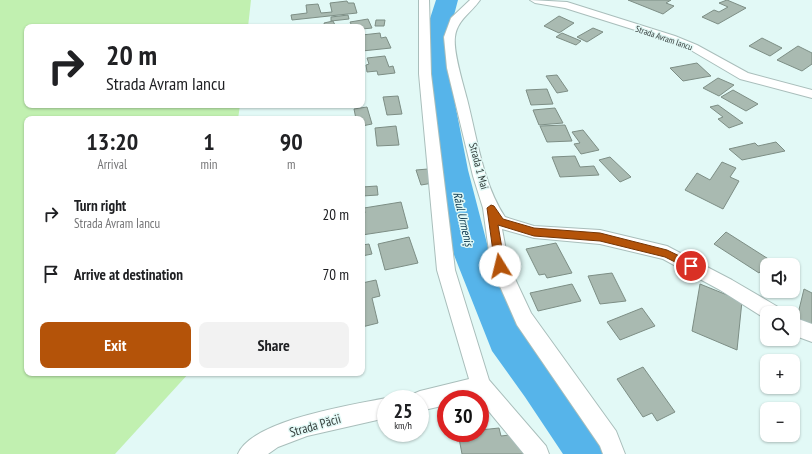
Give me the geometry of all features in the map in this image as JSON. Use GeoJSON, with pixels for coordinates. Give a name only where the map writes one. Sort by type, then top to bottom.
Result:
{"type":"FeatureCollection","features":[{"type":"Feature","properties":{"kind":"street"},"geometry":{"type":"LineString","coordinates":[[424,0],[425,74],[446,270],[481,386],[538,454]]}},
{"type":"Feature","properties":{"kind":"street","name":"Strada 1 Mai"},"geometry":{"type":"LineString","coordinates":[[475,0],[471,6],[455,20],[449,37],[453,68],[480,176],[491,208],[500,266],[524,319],[608,440],[614,454]]}},
{"type":"Feature","properties":{"kind":"street","name":"Strada Avram Iancu"},"geometry":{"type":"LineString","coordinates":[[535,0],[567,5],[671,38],[693,47],[744,76],[812,94]]}},
{"type":"Feature","properties":{"kind":"street"},"geometry":{"type":"LineString","coordinates":[[491,208],[500,222],[534,232],[600,237],[667,254],[726,285],[760,306]]}},
{"type":"Feature","properties":{"kind":"street"},"geometry":{"type":"LineString","coordinates":[[800,329],[812,333]]}},
{"type":"Feature","properties":{"kind":"street"},"geometry":{"type":"LineString","coordinates":[[429,399],[481,386]]}},
{"type":"Feature","properties":{"kind":"street","name":"Strada Păcii"},"geometry":{"type":"LineString","coordinates":[[249,454],[271,439],[307,425],[377,410]]}},
{"type":"Feature","properties":{"kind":"green space"},"geometry":{"type":"Polygon","coordinates":[[[0,0],[251,0],[248,24],[24,24],[24,108],[240,108],[238,116],[24,116],[24,376],[186,376],[115,454],[0,454],[0,0]]]}},
{"type":"Feature","properties":{"kind":"building"},"geometry":{"type":"Polygon","coordinates":[[[628,0],[671,0],[666,3],[674,6],[663,14],[628,0]]]}},
{"type":"Feature","properties":{"kind":"building"},"geometry":{"type":"Polygon","coordinates":[[[727,0],[746,8],[718,24],[702,17],[714,10],[719,12],[728,7],[719,3],[727,0]]]}},
{"type":"Feature","properties":{"kind":"building"},"geometry":{"type":"Polygon","coordinates":[[[347,1],[348,3],[354,3],[357,13],[292,20],[291,15],[307,13],[306,5],[318,4],[321,13],[332,12],[330,3],[347,1]]]}},
{"type":"Feature","properties":{"kind":"building"},"geometry":{"type":"Polygon","coordinates":[[[348,15],[349,19],[331,21],[331,17],[348,15]]]}},
{"type":"Feature","properties":{"kind":"building"},"geometry":{"type":"Polygon","coordinates":[[[559,16],[574,23],[559,33],[544,26],[559,16]]]}},
{"type":"Feature","properties":{"kind":"building"},"geometry":{"type":"Polygon","coordinates":[[[368,19],[372,28],[365,29],[365,24],[351,24],[350,22],[368,19]]]}},
{"type":"Feature","properties":{"kind":"building"},"geometry":{"type":"Polygon","coordinates":[[[376,20],[385,20],[384,26],[375,26],[376,20]]]}},
{"type":"Feature","properties":{"kind":"building"},"geometry":{"type":"Polygon","coordinates":[[[333,21],[334,24],[324,24],[333,21]]]}},
{"type":"Feature","properties":{"kind":"building"},"geometry":{"type":"Polygon","coordinates":[[[593,28],[603,32],[587,42],[577,37],[593,28]]]}},
{"type":"Feature","properties":{"kind":"building"},"geometry":{"type":"Polygon","coordinates":[[[380,33],[381,38],[386,37],[391,48],[365,51],[365,35],[380,33]]]}},
{"type":"Feature","properties":{"kind":"building"},"geometry":{"type":"Polygon","coordinates":[[[562,33],[581,41],[576,45],[556,37],[562,33]]]}},
{"type":"Feature","properties":{"kind":"building"},"geometry":{"type":"Polygon","coordinates":[[[762,38],[782,48],[770,56],[749,46],[762,38]]]}},
{"type":"Feature","properties":{"kind":"building"},"geometry":{"type":"Polygon","coordinates":[[[798,46],[812,53],[812,64],[802,71],[777,60],[798,46]]]}},
{"type":"Feature","properties":{"kind":"building"},"geometry":{"type":"Polygon","coordinates":[[[385,56],[389,67],[393,66],[395,73],[378,75],[377,71],[367,72],[366,65],[369,64],[367,58],[385,56]]]}},
{"type":"Feature","properties":{"kind":"building"},"geometry":{"type":"Polygon","coordinates":[[[697,63],[711,76],[683,81],[670,68],[697,63]]]}},
{"type":"Feature","properties":{"kind":"building"},"geometry":{"type":"Polygon","coordinates":[[[557,75],[568,91],[557,93],[546,76],[557,75]]]}},
{"type":"Feature","properties":{"kind":"building"},"geometry":{"type":"Polygon","coordinates":[[[718,78],[734,85],[719,96],[703,88],[718,78]]]}},
{"type":"Feature","properties":{"kind":"building"},"geometry":{"type":"Polygon","coordinates":[[[547,89],[553,104],[531,105],[526,90],[547,89]]]}},
{"type":"Feature","properties":{"kind":"building"},"geometry":{"type":"Polygon","coordinates":[[[733,90],[758,104],[746,111],[721,97],[733,90]]]}},
{"type":"Feature","properties":{"kind":"building"},"geometry":{"type":"Polygon","coordinates":[[[398,96],[402,114],[387,115],[383,97],[398,96]]]}},
{"type":"Feature","properties":{"kind":"building"},"geometry":{"type":"Polygon","coordinates":[[[718,105],[743,123],[729,128],[718,119],[723,117],[710,107],[718,105]]]}},
{"type":"Feature","properties":{"kind":"building"},"geometry":{"type":"Polygon","coordinates":[[[367,107],[372,124],[365,125],[365,116],[355,116],[354,109],[367,107]]]}},
{"type":"Feature","properties":{"kind":"building"},"geometry":{"type":"Polygon","coordinates":[[[555,108],[563,123],[539,125],[533,110],[555,108]]]}},
{"type":"Feature","properties":{"kind":"building"},"geometry":{"type":"Polygon","coordinates":[[[565,125],[572,141],[547,142],[540,126],[565,125]]]}},
{"type":"Feature","properties":{"kind":"building"},"geometry":{"type":"Polygon","coordinates":[[[396,126],[399,145],[377,146],[375,128],[396,126]]]}},
{"type":"Feature","properties":{"kind":"building"},"geometry":{"type":"Polygon","coordinates":[[[583,130],[599,150],[581,154],[574,144],[580,143],[572,132],[583,130]]]}},
{"type":"Feature","properties":{"kind":"building"},"geometry":{"type":"Polygon","coordinates":[[[776,142],[785,151],[742,160],[729,149],[755,143],[758,146],[776,142]]]}},
{"type":"Feature","properties":{"kind":"building"},"geometry":{"type":"Polygon","coordinates":[[[575,156],[580,167],[594,166],[599,175],[560,177],[552,157],[575,156]]]}},
{"type":"Feature","properties":{"kind":"building"},"geometry":{"type":"Polygon","coordinates":[[[610,157],[631,177],[620,182],[599,160],[610,157]]]}},
{"type":"Feature","properties":{"kind":"building"},"geometry":{"type":"Polygon","coordinates":[[[722,162],[736,168],[730,177],[739,181],[723,209],[685,190],[697,173],[710,180],[722,162]]]}},
{"type":"Feature","properties":{"kind":"building"},"geometry":{"type":"Polygon","coordinates":[[[428,169],[433,183],[421,185],[416,170],[428,169]]]}},
{"type":"Feature","properties":{"kind":"building"},"geometry":{"type":"Polygon","coordinates":[[[377,186],[378,195],[365,196],[365,187],[377,186]]]}},
{"type":"Feature","properties":{"kind":"building"},"geometry":{"type":"Polygon","coordinates":[[[401,202],[408,228],[365,235],[365,208],[401,202]]]}},
{"type":"Feature","properties":{"kind":"building"},"geometry":{"type":"Polygon","coordinates":[[[726,232],[767,258],[760,258],[759,273],[714,244],[726,232]]]}},
{"type":"Feature","properties":{"kind":"building"},"geometry":{"type":"Polygon","coordinates":[[[409,237],[418,263],[385,270],[378,244],[409,237]]]}},
{"type":"Feature","properties":{"kind":"building"},"geometry":{"type":"Polygon","coordinates":[[[556,243],[572,273],[547,278],[545,274],[539,275],[526,249],[556,243]]]}},
{"type":"Feature","properties":{"kind":"building"},"geometry":{"type":"Polygon","coordinates":[[[369,244],[372,254],[365,255],[365,245],[369,244]]]}},
{"type":"Feature","properties":{"kind":"building"},"geometry":{"type":"Polygon","coordinates":[[[612,273],[626,301],[600,304],[588,276],[612,273]]]}},
{"type":"Feature","properties":{"kind":"building"},"geometry":{"type":"Polygon","coordinates":[[[376,280],[380,296],[372,298],[378,323],[365,326],[365,282],[376,280]]]}},
{"type":"Feature","properties":{"kind":"building"},"geometry":{"type":"Polygon","coordinates":[[[572,284],[581,301],[538,311],[530,293],[572,284]]]}},
{"type":"Feature","properties":{"kind":"building"},"geometry":{"type":"Polygon","coordinates":[[[700,284],[742,301],[737,350],[692,331],[700,284]]]}},
{"type":"Feature","properties":{"kind":"building"},"geometry":{"type":"Polygon","coordinates":[[[804,289],[812,293],[812,326],[800,320],[800,306],[804,289]]]}},
{"type":"Feature","properties":{"kind":"building"},"geometry":{"type":"Polygon","coordinates":[[[642,308],[655,326],[620,340],[607,322],[642,308]]]}},
{"type":"Feature","properties":{"kind":"building"},"geometry":{"type":"Polygon","coordinates":[[[643,367],[675,412],[657,421],[652,413],[643,417],[617,379],[643,367]]]}},
{"type":"Feature","properties":{"kind":"building"},"geometry":{"type":"Polygon","coordinates":[[[499,428],[501,436],[518,434],[523,454],[462,454],[460,442],[489,442],[489,429],[499,428]]]}},
{"type":"Feature","properties":{"kind":"waterway","name":"Râul Urmeniș"},"geometry":{"type":"LineString","coordinates":[[447,0],[437,34],[439,88],[452,170],[472,255],[507,337],[541,381],[591,454]]}},
{"type":"Feature","properties":{"kind":"route"},"geometry":{"type":"LineString","coordinates":[[500,266],[491,208],[500,222],[523,229],[534,232],[600,237],[667,254],[691,266]]}}]}
